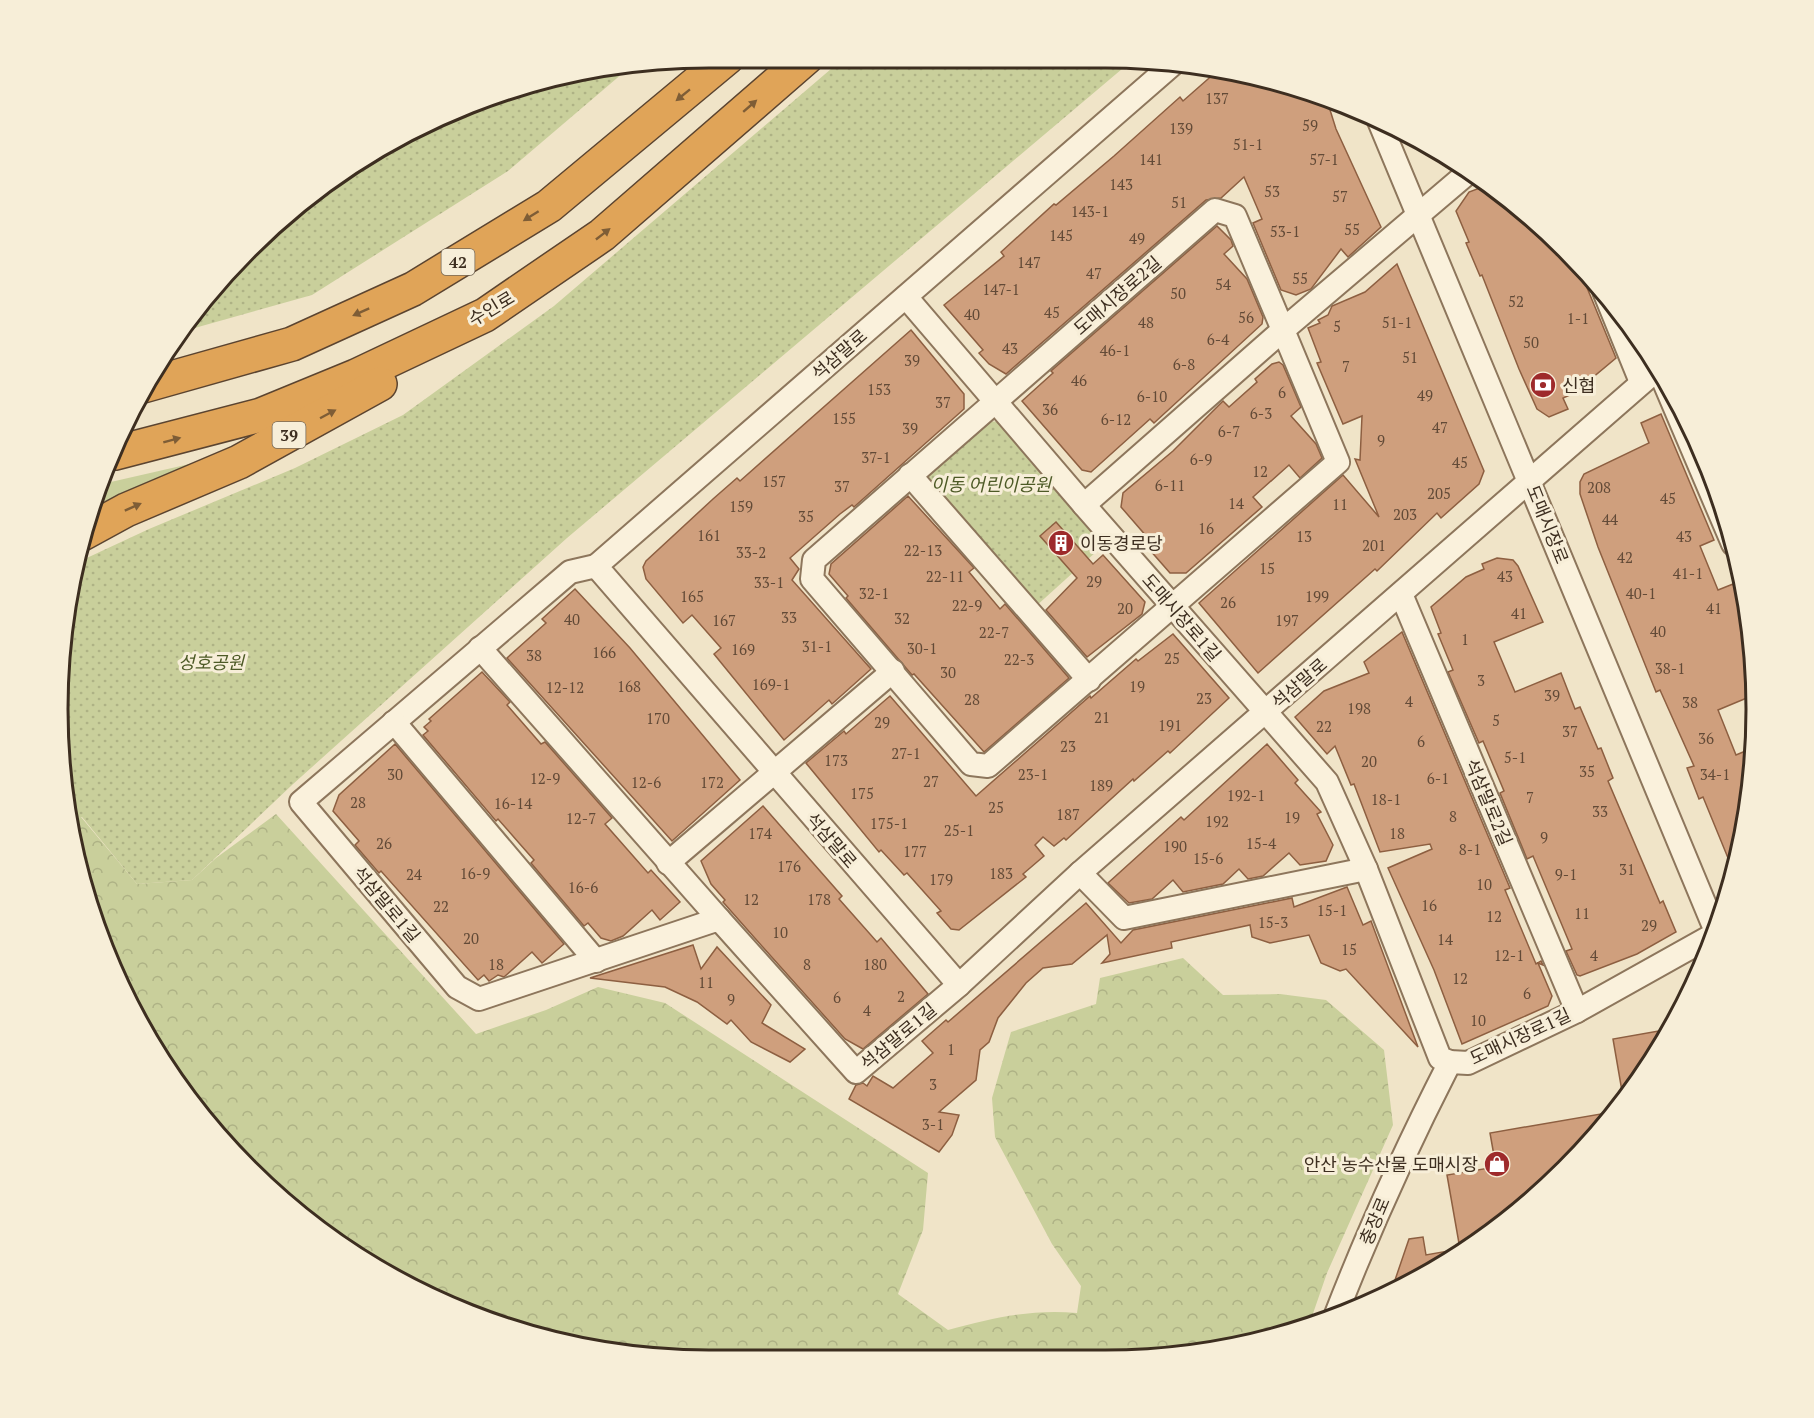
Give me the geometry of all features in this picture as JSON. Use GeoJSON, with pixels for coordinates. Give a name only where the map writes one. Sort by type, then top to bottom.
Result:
{"type":"FeatureCollection","features":[{"type":"Feature","properties":{"kind":"highway","name":"42"},"geometry":{"type":"LineString","coordinates":[[157,382],[292,344],[413,289],[549,206],[715,68]]}},
{"type":"Feature","properties":{"kind":"highway","name":"수인로"},"geometry":{"type":"LineString","coordinates":[[122,451],[261,415],[356,376],[485,315],[602,235],[794,68]]}},
{"type":"Feature","properties":{"kind":"highway","name":"39"},"geometry":{"type":"LineString","coordinates":[[94,527],[126,510],[239,462],[349,402],[485,315]]}},
{"type":"Feature","properties":{"kind":"street","name":"석삼말로"},"geometry":{"type":"LineString","coordinates":[[1164,71],[596,566],[959,986],[1080,873],[1651,373]]}},
{"type":"Feature","properties":{"kind":"street","name":"도매시장로"},"geometry":{"type":"LineString","coordinates":[[1383,131],[1711,917]]}},
{"type":"Feature","properties":{"kind":"street"},"geometry":{"type":"LineString","coordinates":[[1084,505],[1283,330],[1463,177]]}},
{"type":"Feature","properties":{"kind":"street","name":"도매시장로2길"},"geometry":{"type":"LineString","coordinates":[[1215,210],[1235,216],[1338,462],[1174,607],[988,766],[971,764],[812,579],[814,560],[995,402],[1215,210]]}},
{"type":"Feature","properties":{"kind":"street","name":"도매시장로1길"},"geometry":{"type":"LineString","coordinates":[[906,297],[1084,505],[1328,782],[1366,869],[1440,1058],[1450,1062],[1468,1063],[1577,1011],[1702,942]]}},
{"type":"Feature","properties":{"kind":"street"},"geometry":{"type":"LineString","coordinates":[[1659,385],[1705,485]]}},
{"type":"Feature","properties":{"kind":"street"},"geometry":{"type":"LineString","coordinates":[[910,475],[1089,680]]}},
{"type":"Feature","properties":{"kind":"street","name":"석삼말로1길"},"geometry":{"type":"LineString","coordinates":[[596,566],[570,572],[300,802],[457,987],[479,999],[718,920]]}},
{"type":"Feature","properties":{"kind":"street","name":"석삼말로2길"},"geometry":{"type":"LineString","coordinates":[[1401,594],[1577,1011]]}},
{"type":"Feature","properties":{"kind":"street","name":"석삼말로1길"},"geometry":{"type":"LineString","coordinates":[[480,648],[718,920],[856,1072],[959,986]]}},
{"type":"Feature","properties":{"kind":"street"},"geometry":{"type":"LineString","coordinates":[[668,863],[893,671]]}},
{"type":"Feature","properties":{"kind":"street"},"geometry":{"type":"LineString","coordinates":[[394,722],[596,961]]}},
{"type":"Feature","properties":{"kind":"street"},"geometry":{"type":"LineString","coordinates":[[1080,873],[1124,918],[1366,869]]}},
{"type":"Feature","properties":{"kind":"street","name":"충장로"},"geometry":{"type":"LineString","coordinates":[[1339,1306],[1366,1238],[1400,1162],[1450,1062]]}},
{"type":"Feature","properties":{"kind":"green space","name":"성호공원"},"geometry":{"type":"Polygon","coordinates":[[[832,68],[1123,68],[567,538],[292,785],[192,880],[137,884],[82,817],[77,817],[73,793],[69,751],[69,667],[73,625],[86,559],[149,529],[295,468],[403,415],[554,306],[832,68]]]}},
{"type":"Feature","properties":{"kind":"green space"},"geometry":{"type":"Polygon","coordinates":[[[622,73],[508,171],[312,295],[193,329],[255,255],[286,227],[318,200],[388,153],[464,116],[503,102],[543,89],[622,73]]]}},
{"type":"Feature","properties":{"kind":"green space","name":"이동 어린이공원"},"geometry":{"type":"Polygon","coordinates":[[[986,421],[1001,422],[1107,542],[1035,607],[928,487],[929,472],[986,421]]]}},
{"type":"Feature","properties":{"kind":"green space"},"geometry":{"type":"Polygon","coordinates":[[[207,460],[102,502],[109,482],[207,460]]]}},
{"type":"Feature","properties":{"kind":"green space"},"geometry":{"type":"Polygon","coordinates":[[[276,814],[476,1034],[546,1010],[598,987],[665,1003],[928,1173],[923,1230],[898,1294],[948,1330],[1012,1315],[1043,1312],[1077,1313],[1081,1286],[1052,1244],[995,1137],[992,1098],[1011,1032],[1096,1004],[1100,978],[1183,958],[1223,995],[1280,994],[1326,1000],[1384,1050],[1393,1125],[1327,1273],[1312,1316],[1271,1329],[1189,1345],[1147,1349],[709,1350],[625,1345],[543,1329],[464,1302],[388,1265],[353,1242],[318,1218],[255,1163],[200,1100],[153,1030],[116,954],[89,875],[77,817],[81,817],[137,884],[192,880],[216,858],[276,814]]]}},
{"type":"Feature","properties":{"kind":"building"},"geometry":{"type":"Polygon","coordinates":[[[1211,77],[1271,89],[1330,109],[1336,129],[1381,227],[1348,257],[1341,249],[1311,289],[1296,295],[1281,290],[1253,223],[1262,219],[1244,177],[1221,198],[1206,200],[1006,374],[989,364],[979,353],[983,350],[944,305],[1004,256],[1001,252],[1054,204],[1056,205],[1114,156],[1180,97],[1183,101],[1211,77]]]}},
{"type":"Feature","properties":{"kind":"building"},"geometry":{"type":"Polygon","coordinates":[[[1479,188],[1496,200],[1559,255],[1586,285],[1616,358],[1574,393],[1563,398],[1568,409],[1549,417],[1537,409],[1482,275],[1480,276],[1466,243],[1469,242],[1456,211],[1469,192],[1479,188]]]}},
{"type":"Feature","properties":{"kind":"building"},"geometry":{"type":"Polygon","coordinates":[[[1217,226],[1231,240],[1233,246],[1224,254],[1247,279],[1263,317],[1262,324],[1154,423],[1150,419],[1091,472],[1082,470],[1022,401],[1053,373],[1051,371],[1217,226]]]}},
{"type":"Feature","properties":{"kind":"building"},"geometry":{"type":"Polygon","coordinates":[[[1397,264],[1484,471],[1479,484],[1441,518],[1437,513],[1377,571],[1375,569],[1258,673],[1199,603],[1343,475],[1379,517],[1355,459],[1360,460],[1362,416],[1343,424],[1317,363],[1321,362],[1308,328],[1320,323],[1318,320],[1328,315],[1332,306],[1365,292],[1397,264]]]}},
{"type":"Feature","properties":{"kind":"building"},"geometry":{"type":"Polygon","coordinates":[[[911,330],[964,394],[964,409],[854,507],[852,505],[840,514],[790,558],[799,569],[792,580],[871,669],[832,704],[829,700],[784,740],[714,654],[721,648],[692,615],[683,623],[646,579],[643,567],[646,561],[713,499],[737,478],[740,481],[911,330]]]}},
{"type":"Feature","properties":{"kind":"building"},"geometry":{"type":"Polygon","coordinates":[[[1279,362],[1283,365],[1301,407],[1291,416],[1316,444],[1322,458],[1300,478],[1289,465],[1253,497],[1262,507],[1186,573],[1170,573],[1149,549],[1154,545],[1121,507],[1123,493],[1173,451],[1223,401],[1229,407],[1257,382],[1255,379],[1272,364],[1279,362]]]}},
{"type":"Feature","properties":{"kind":"building"},"geometry":{"type":"Polygon","coordinates":[[[1661,414],[1714,540],[1700,546],[1718,590],[1733,584],[1735,589],[1741,625],[1746,698],[1718,710],[1736,755],[1745,751],[1741,793],[1728,859],[1703,797],[1699,799],[1687,768],[1694,766],[1660,690],[1656,692],[1598,547],[1580,494],[1580,482],[1584,474],[1649,443],[1641,423],[1661,414]]]}},
{"type":"Feature","properties":{"kind":"building"},"geometry":{"type":"Polygon","coordinates":[[[908,496],[974,568],[969,572],[1000,609],[1005,604],[1069,678],[984,752],[914,674],[912,675],[846,598],[848,596],[829,574],[831,564],[908,496]]]}},
{"type":"Feature","properties":{"kind":"building"},"geometry":{"type":"Polygon","coordinates":[[[1056,522],[1093,564],[1103,555],[1145,602],[1142,614],[1087,657],[1046,610],[1077,578],[1040,536],[1056,522]]]}},
{"type":"Feature","properties":{"kind":"building"},"geometry":{"type":"Polygon","coordinates":[[[1497,558],[1513,560],[1518,566],[1543,622],[1494,642],[1515,692],[1561,673],[1575,709],[1580,707],[1598,749],[1601,748],[1613,778],[1608,781],[1660,903],[1663,901],[1676,932],[1637,954],[1580,976],[1577,975],[1566,951],[1572,949],[1533,856],[1527,859],[1500,793],[1504,791],[1483,741],[1479,743],[1448,672],[1453,670],[1438,634],[1441,633],[1431,607],[1466,577],[1484,569],[1482,564],[1497,558]]]}},
{"type":"Feature","properties":{"kind":"building"},"geometry":{"type":"Polygon","coordinates":[[[575,589],[630,648],[740,780],[672,841],[507,658],[546,623],[542,619],[575,589]]]}},
{"type":"Feature","properties":{"kind":"building"},"geometry":{"type":"Polygon","coordinates":[[[1402,632],[1510,888],[1505,890],[1536,964],[1541,961],[1543,965],[1538,963],[1552,996],[1548,1006],[1462,1044],[1434,970],[1388,868],[1432,849],[1430,844],[1380,852],[1354,784],[1351,785],[1335,746],[1327,754],[1295,717],[1324,691],[1369,673],[1364,662],[1402,632]]]}},
{"type":"Feature","properties":{"kind":"building"},"geometry":{"type":"Polygon","coordinates":[[[1173,634],[1229,698],[1170,753],[1168,751],[1134,781],[1133,779],[1066,840],[1064,838],[1054,846],[1043,837],[1035,845],[1044,856],[1023,874],[1026,877],[959,930],[951,929],[937,913],[941,911],[907,873],[904,875],[881,850],[879,852],[806,763],[844,731],[846,734],[890,696],[976,796],[1090,696],[1091,698],[1136,659],[1138,661],[1173,634]]]}},
{"type":"Feature","properties":{"kind":"building"},"geometry":{"type":"Polygon","coordinates":[[[482,672],[510,702],[507,705],[541,744],[545,742],[612,818],[605,824],[648,873],[651,870],[680,902],[660,920],[652,910],[623,936],[611,941],[601,938],[588,923],[584,926],[531,863],[534,860],[498,819],[496,821],[423,735],[428,731],[424,727],[431,721],[429,719],[482,672]]]}},
{"type":"Feature","properties":{"kind":"building"},"geometry":{"type":"Polygon","coordinates":[[[395,744],[564,944],[542,963],[532,952],[504,977],[498,975],[489,981],[484,975],[478,980],[355,845],[359,841],[333,811],[339,795],[395,744]]]}},
{"type":"Feature","properties":{"kind":"building"},"geometry":{"type":"Polygon","coordinates":[[[1267,744],[1298,780],[1295,783],[1321,812],[1317,814],[1333,845],[1326,861],[1300,865],[1289,853],[1263,876],[1248,879],[1239,869],[1223,884],[1183,892],[1173,880],[1152,899],[1129,903],[1108,883],[1181,817],[1184,820],[1267,744]]]}},
{"type":"Feature","properties":{"kind":"building"},"geometry":{"type":"Polygon","coordinates":[[[763,806],[842,896],[839,899],[877,942],[881,938],[928,994],[863,1049],[845,1039],[723,902],[725,900],[711,884],[701,861],[763,806]]]}},
{"type":"Feature","properties":{"kind":"building"},"geometry":{"type":"Polygon","coordinates":[[[1347,887],[1363,925],[1371,921],[1418,1047],[1346,969],[1340,971],[1321,963],[1309,935],[1270,943],[1252,937],[1250,925],[1171,942],[1172,948],[1102,963],[1110,954],[1107,935],[1072,964],[1043,968],[1026,983],[998,1018],[989,1042],[980,1050],[976,1080],[939,1112],[959,1115],[952,1135],[939,1152],[849,1099],[856,1085],[863,1083],[867,1086],[873,1076],[893,1088],[933,1053],[922,1041],[946,1020],[948,1022],[1086,903],[1121,943],[1133,930],[1292,898],[1294,907],[1347,887]]]}},
{"type":"Feature","properties":{"kind":"building"},"geometry":{"type":"Polygon","coordinates":[[[693,945],[701,969],[717,947],[771,1005],[762,1023],[805,1049],[790,1062],[751,1042],[731,1020],[727,1024],[697,1002],[665,987],[590,978],[693,945]]]}},
{"type":"Feature","properties":{"kind":"building"},"geometry":{"type":"Polygon","coordinates":[[[1661,1031],[1622,1089],[1613,1039],[1661,1031]]]}},
{"type":"Feature","properties":{"kind":"building"},"geometry":{"type":"Polygon","coordinates":[[[1602,1114],[1559,1163],[1496,1218],[1459,1243],[1447,1175],[1496,1167],[1490,1133],[1602,1114]]]}},
{"type":"Feature","properties":{"kind":"building"},"geometry":{"type":"Polygon","coordinates":[[[1423,1237],[1426,1255],[1447,1251],[1426,1265],[1395,1280],[1409,1239],[1423,1237]]]}},
{"type":"Feature","properties":{"kind":"place","name":"신협"},"geometry":{"type":"Point","coordinates":[1543,385]}},
{"type":"Feature","properties":{"kind":"place","name":"이동경로당"},"geometry":{"type":"Point","coordinates":[1061,543]}},
{"type":"Feature","properties":{"kind":"place","name":"안산 농수산물 도매시장"},"geometry":{"type":"Point","coordinates":[1497,1164]}}]}
